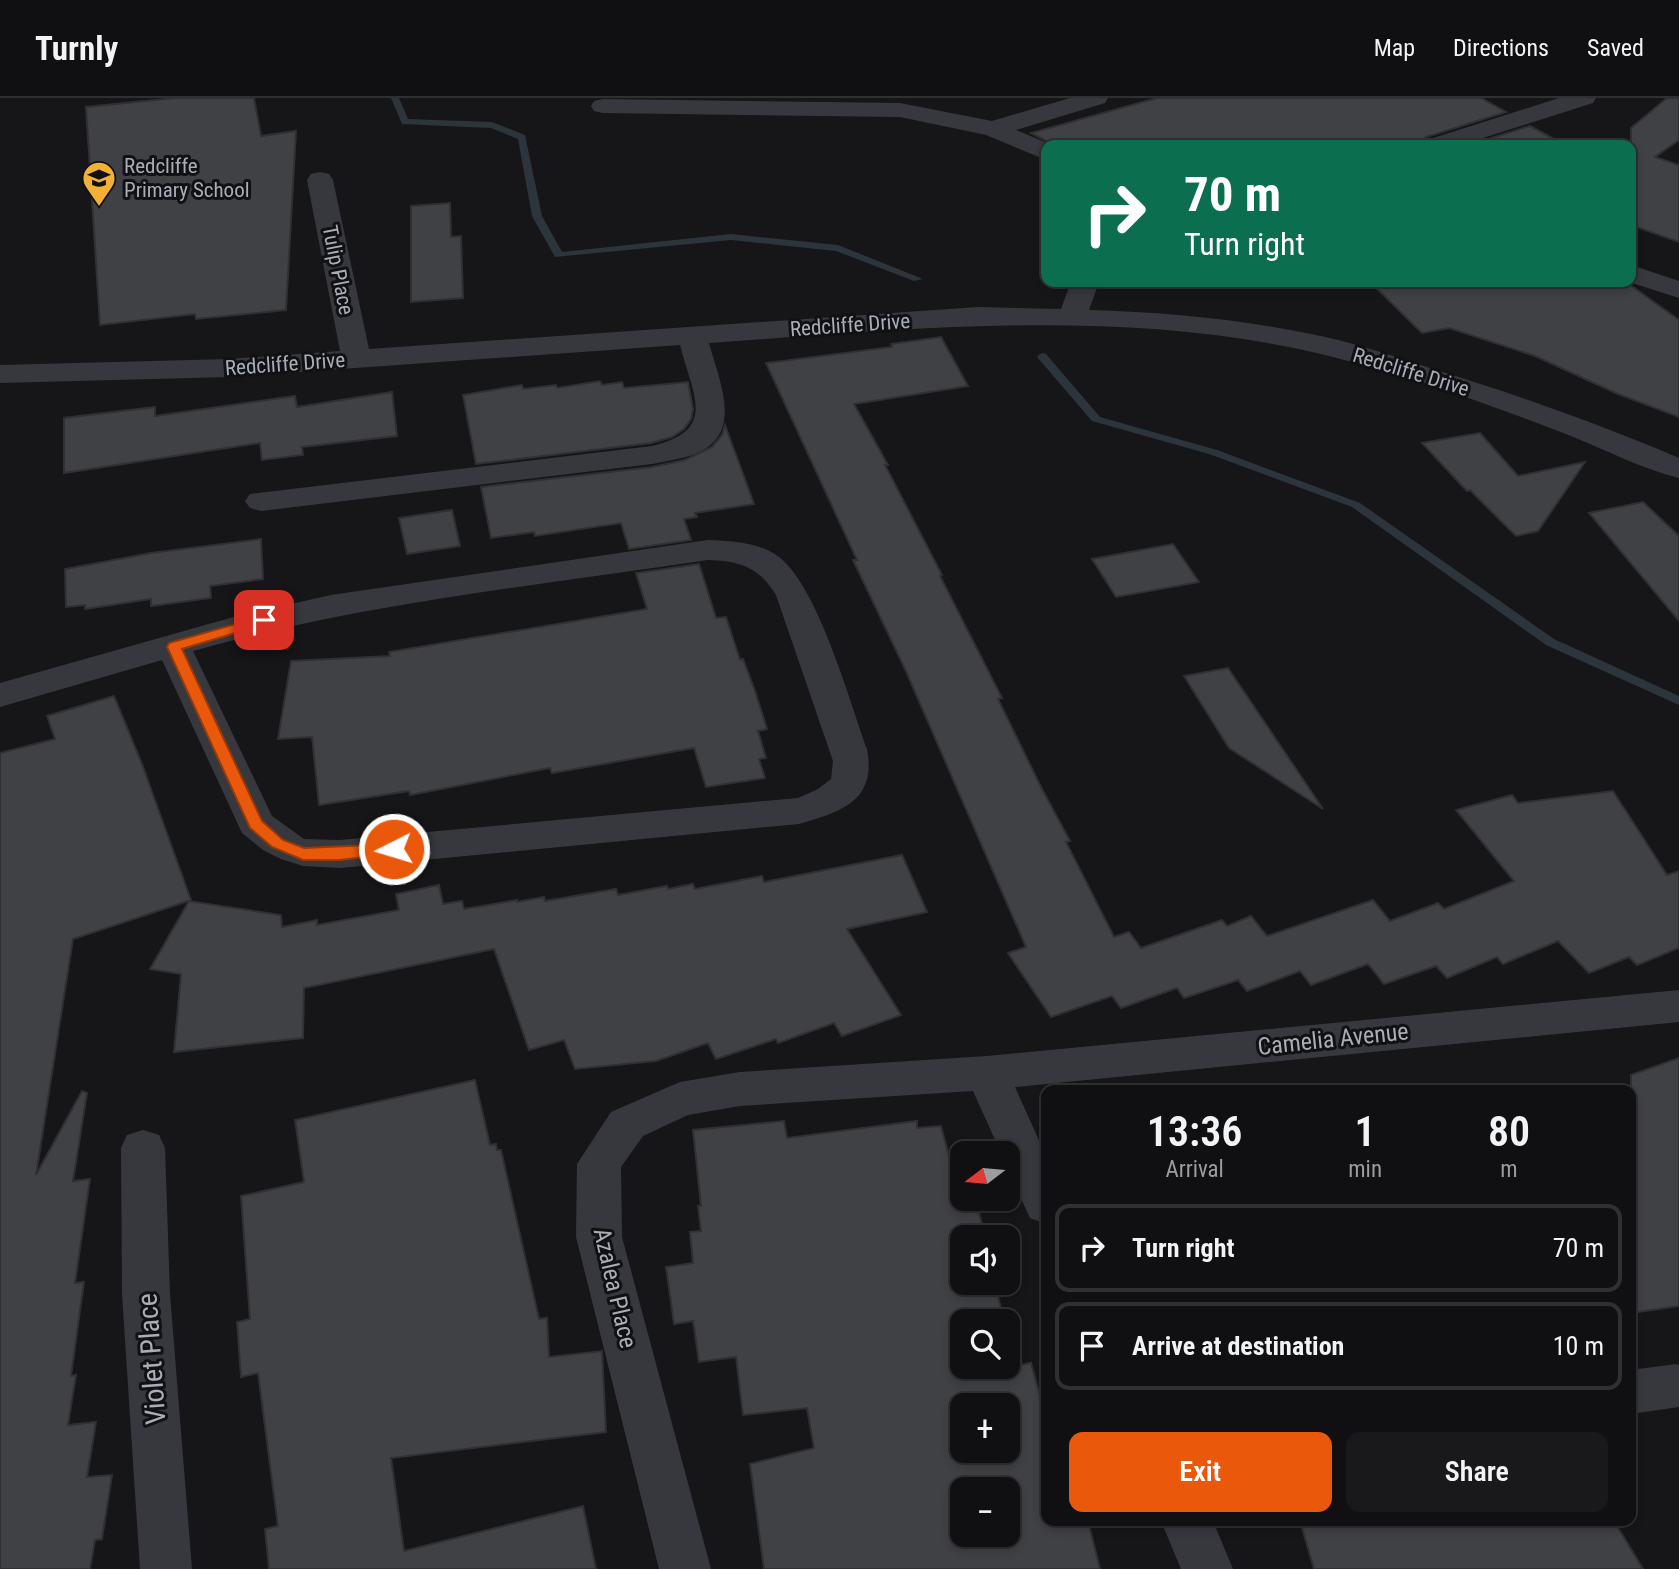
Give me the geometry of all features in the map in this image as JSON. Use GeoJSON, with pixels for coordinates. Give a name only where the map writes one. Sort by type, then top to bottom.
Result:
{"type":"FeatureCollection","features":[{"type":"Feature","properties":{"kind":"street"},"geometry":{"type":"LineString","coordinates":[[993,129],[1096,98]]}},
{"type":"Feature","properties":{"kind":"street"},"geometry":{"type":"LineString","coordinates":[[1452,140],[1584,98]]}},
{"type":"Feature","properties":{"kind":"street"},"geometry":{"type":"LineString","coordinates":[[603,106],[900,110],[993,129],[1041,150]]}},
{"type":"Feature","properties":{"kind":"street","name":"Tulip Place"},"geometry":{"type":"LineString","coordinates":[[320,180],[356,359]]}},
{"type":"Feature","properties":{"kind":"street"},"geometry":{"type":"LineString","coordinates":[[1636,275],[1679,290]]}},
{"type":"Feature","properties":{"kind":"street"},"geometry":{"type":"LineString","coordinates":[[1073,316],[1083,287]]}},
{"type":"Feature","properties":{"kind":"street","name":"Redcliffe Drive"},"geometry":{"type":"LineString","coordinates":[[0,374],[229,368],[978,316],[1073,316],[1224,329],[1299,340],[1351,353],[1500,399],[1679,469]]}},
{"type":"Feature","properties":{"kind":"street"},"geometry":{"type":"LineString","coordinates":[[261,501],[652,455],[685,447],[703,435],[711,419],[709,399],[692,335]]}},
{"type":"Feature","properties":{"kind":"street"},"geometry":{"type":"LineString","coordinates":[[0,695],[249,624],[331,606],[708,550],[739,550],[763,559],[780,572],[793,595],[849,749],[852,771],[844,788],[828,802],[799,811],[340,854],[303,854],[277,844],[256,824],[174,647]]}},
{"type":"Feature","properties":{"kind":"street","name":"Camelia Avenue"},"geometry":{"type":"LineString","coordinates":[[987,1073],[1679,1006]]}},
{"type":"Feature","properties":{"kind":"street"},"geometry":{"type":"LineString","coordinates":[[987,1073],[1041,1194]]}},
{"type":"Feature","properties":{"kind":"street","name":"Azalea Place"},"geometry":{"type":"LineString","coordinates":[[685,1569],[599,1237],[599,1164],[627,1124],[680,1099],[740,1089],[987,1073]]}},
{"type":"Feature","properties":{"kind":"street","name":"Violet Place"},"geometry":{"type":"LineString","coordinates":[[143,1148],[146,1294],[166,1569]]}},
{"type":"Feature","properties":{"kind":"street"},"geometry":{"type":"LineString","coordinates":[[1189,1526],[1207,1569]]}},
{"type":"Feature","properties":{"kind":"building"},"geometry":{"type":"Polygon","coordinates":[[[175,98],[254,98],[261,136],[296,131],[286,310],[196,319],[195,314],[100,325],[86,107],[175,98]]]}},
{"type":"Feature","properties":{"kind":"building"},"geometry":{"type":"Polygon","coordinates":[[[1157,98],[1481,98],[1506,112],[1426,137],[1424,140],[1044,140],[1031,133],[1157,98]]]}},
{"type":"Feature","properties":{"kind":"building"},"geometry":{"type":"Polygon","coordinates":[[[1667,98],[1679,98],[1679,140],[1655,157],[1679,165],[1679,242],[1636,227],[1636,140],[1631,140],[1631,128],[1667,98]]]}},
{"type":"Feature","properties":{"kind":"building"},"geometry":{"type":"Polygon","coordinates":[[[1530,126],[1556,140],[1485,140],[1530,126]]]}},
{"type":"Feature","properties":{"kind":"building"},"geometry":{"type":"Polygon","coordinates":[[[450,203],[451,237],[461,236],[463,298],[411,302],[411,206],[450,203]]]}},
{"type":"Feature","properties":{"kind":"building"},"geometry":{"type":"Polygon","coordinates":[[[1375,287],[1633,287],[1679,320],[1679,417],[1618,394],[1535,356],[1449,328],[1422,333],[1375,287]]]}},
{"type":"Feature","properties":{"kind":"building"},"geometry":{"type":"Polygon","coordinates":[[[941,337],[968,386],[854,404],[888,465],[885,465],[1002,698],[998,699],[1070,841],[1066,842],[1114,937],[1129,932],[1141,948],[1222,920],[1227,926],[1251,916],[1267,936],[1373,900],[1390,921],[1438,903],[1444,909],[1514,881],[1456,810],[1512,795],[1518,803],[1613,791],[1667,875],[1679,871],[1679,948],[1637,965],[1629,957],[1589,973],[1558,941],[1503,964],[1497,957],[1447,978],[1436,966],[1384,984],[1368,964],[1311,985],[1300,971],[1247,991],[1238,980],[1184,998],[1177,988],[1121,1008],[1112,996],[1051,1017],[1008,953],[1026,947],[905,669],[853,560],[857,560],[766,363],[892,347],[891,344],[941,337]]]}},
{"type":"Feature","properties":{"kind":"building"},"geometry":{"type":"Polygon","coordinates":[[[600,381],[602,385],[622,382],[624,388],[688,382],[693,409],[691,419],[684,429],[672,437],[651,443],[476,464],[463,395],[522,385],[523,389],[556,385],[557,388],[600,381]]]}},
{"type":"Feature","properties":{"kind":"building"},"geometry":{"type":"Polygon","coordinates":[[[392,392],[397,436],[302,447],[303,455],[262,460],[260,443],[64,473],[64,418],[155,407],[155,416],[295,396],[297,407],[392,392]]]}},
{"type":"Feature","properties":{"kind":"building"},"geometry":{"type":"Polygon","coordinates":[[[725,425],[754,504],[695,513],[697,517],[684,519],[691,540],[629,549],[621,523],[535,536],[534,532],[491,538],[481,487],[652,467],[685,460],[712,447],[722,435],[725,425]]]}},
{"type":"Feature","properties":{"kind":"building"},"geometry":{"type":"Polygon","coordinates":[[[1480,433],[1518,476],[1585,462],[1538,531],[1516,536],[1470,490],[1467,491],[1422,443],[1480,433]]]}},
{"type":"Feature","properties":{"kind":"building"},"geometry":{"type":"Polygon","coordinates":[[[1643,502],[1679,536],[1679,621],[1589,513],[1643,502]]]}},
{"type":"Feature","properties":{"kind":"building"},"geometry":{"type":"Polygon","coordinates":[[[452,510],[460,546],[407,554],[399,518],[452,510]]]}},
{"type":"Feature","properties":{"kind":"building"},"geometry":{"type":"Polygon","coordinates":[[[261,539],[263,579],[210,586],[211,598],[151,606],[151,599],[85,609],[85,605],[66,607],[65,569],[151,553],[261,539]]]}},
{"type":"Feature","properties":{"kind":"building"},"geometry":{"type":"Polygon","coordinates":[[[1173,544],[1199,582],[1116,597],[1092,559],[1173,544]]]}},
{"type":"Feature","properties":{"kind":"building"},"geometry":{"type":"Polygon","coordinates":[[[699,564],[716,618],[726,617],[767,729],[758,731],[766,758],[759,759],[765,778],[706,787],[694,748],[552,773],[550,768],[410,795],[409,791],[319,805],[312,737],[278,739],[291,661],[390,656],[389,652],[647,609],[636,573],[699,564]]]}},
{"type":"Feature","properties":{"kind":"building"},"geometry":{"type":"Polygon","coordinates":[[[1228,668],[1323,809],[1229,748],[1184,676],[1228,668]]]}},
{"type":"Feature","properties":{"kind":"building"},"geometry":{"type":"Polygon","coordinates":[[[114,696],[142,764],[191,900],[73,939],[36,1175],[82,1091],[87,1093],[73,1181],[90,1179],[75,1283],[84,1282],[71,1376],[76,1375],[68,1425],[96,1422],[87,1477],[112,1475],[102,1539],[95,1540],[90,1569],[0,1569],[0,753],[55,739],[47,716],[114,696]]]}},
{"type":"Feature","properties":{"kind":"building"},"geometry":{"type":"Polygon","coordinates":[[[902,855],[927,912],[847,929],[901,1015],[842,1036],[834,1023],[778,1043],[776,1039],[716,1059],[708,1043],[656,1061],[575,1069],[564,1040],[529,1050],[494,949],[304,988],[303,1038],[174,1052],[181,974],[150,969],[189,901],[281,915],[282,927],[317,920],[317,925],[399,910],[396,894],[439,885],[443,904],[462,901],[464,909],[544,897],[545,901],[616,889],[618,895],[667,886],[668,889],[693,884],[695,889],[762,876],[764,882],[902,855]]]}},
{"type":"Feature","properties":{"kind":"building"},"geometry":{"type":"Polygon","coordinates":[[[1679,1058],[1679,1306],[1636,1312],[1636,1085],[1631,1085],[1631,1075],[1679,1058]]]}},
{"type":"Feature","properties":{"kind":"building"},"geometry":{"type":"Polygon","coordinates":[[[475,1080],[490,1145],[496,1144],[497,1150],[501,1150],[539,1319],[547,1318],[549,1357],[602,1351],[606,1432],[391,1458],[404,1551],[583,1506],[596,1569],[269,1569],[265,1529],[278,1526],[258,1373],[241,1377],[237,1322],[250,1319],[241,1196],[304,1182],[295,1120],[475,1080]]]}},
{"type":"Feature","properties":{"kind":"building"},"geometry":{"type":"Polygon","coordinates":[[[784,1121],[787,1138],[917,1121],[917,1128],[941,1126],[950,1160],[950,1211],[979,1211],[982,1225],[950,1225],[950,1295],[998,1295],[1001,1309],[950,1309],[950,1379],[1020,1379],[1020,1365],[1031,1363],[1041,1400],[1041,1526],[1089,1526],[1100,1569],[764,1569],[750,1464],[814,1448],[807,1408],[743,1415],[736,1357],[699,1362],[693,1321],[674,1324],[666,1267],[693,1263],[690,1232],[701,1231],[698,1206],[701,1206],[693,1130],[784,1121]]]}},
{"type":"Feature","properties":{"kind":"building"},"geometry":{"type":"Polygon","coordinates":[[[1301,1526],[1617,1526],[1643,1569],[1314,1569],[1301,1526]]]}},
{"type":"Feature","properties":{"kind":"waterway"},"geometry":{"type":"LineString","coordinates":[[395,98],[405,122],[492,125],[522,137],[537,216],[559,255],[731,237],[838,248],[918,279]]}},
{"type":"Feature","properties":{"kind":"waterway"},"geometry":{"type":"LineString","coordinates":[[1042,356],[1096,419],[1213,452],[1356,505],[1550,642],[1679,701]]}},
{"type":"Feature","properties":{"kind":"place","name":"Redcliffe Primary School"},"geometry":{"type":"Point","coordinates":[99,208]}},
{"type":"Feature","properties":{"kind":"route"},"geometry":{"type":"LineString","coordinates":[[264,620],[174,647],[256,824],[277,844],[303,854],[394,849]]}}]}
